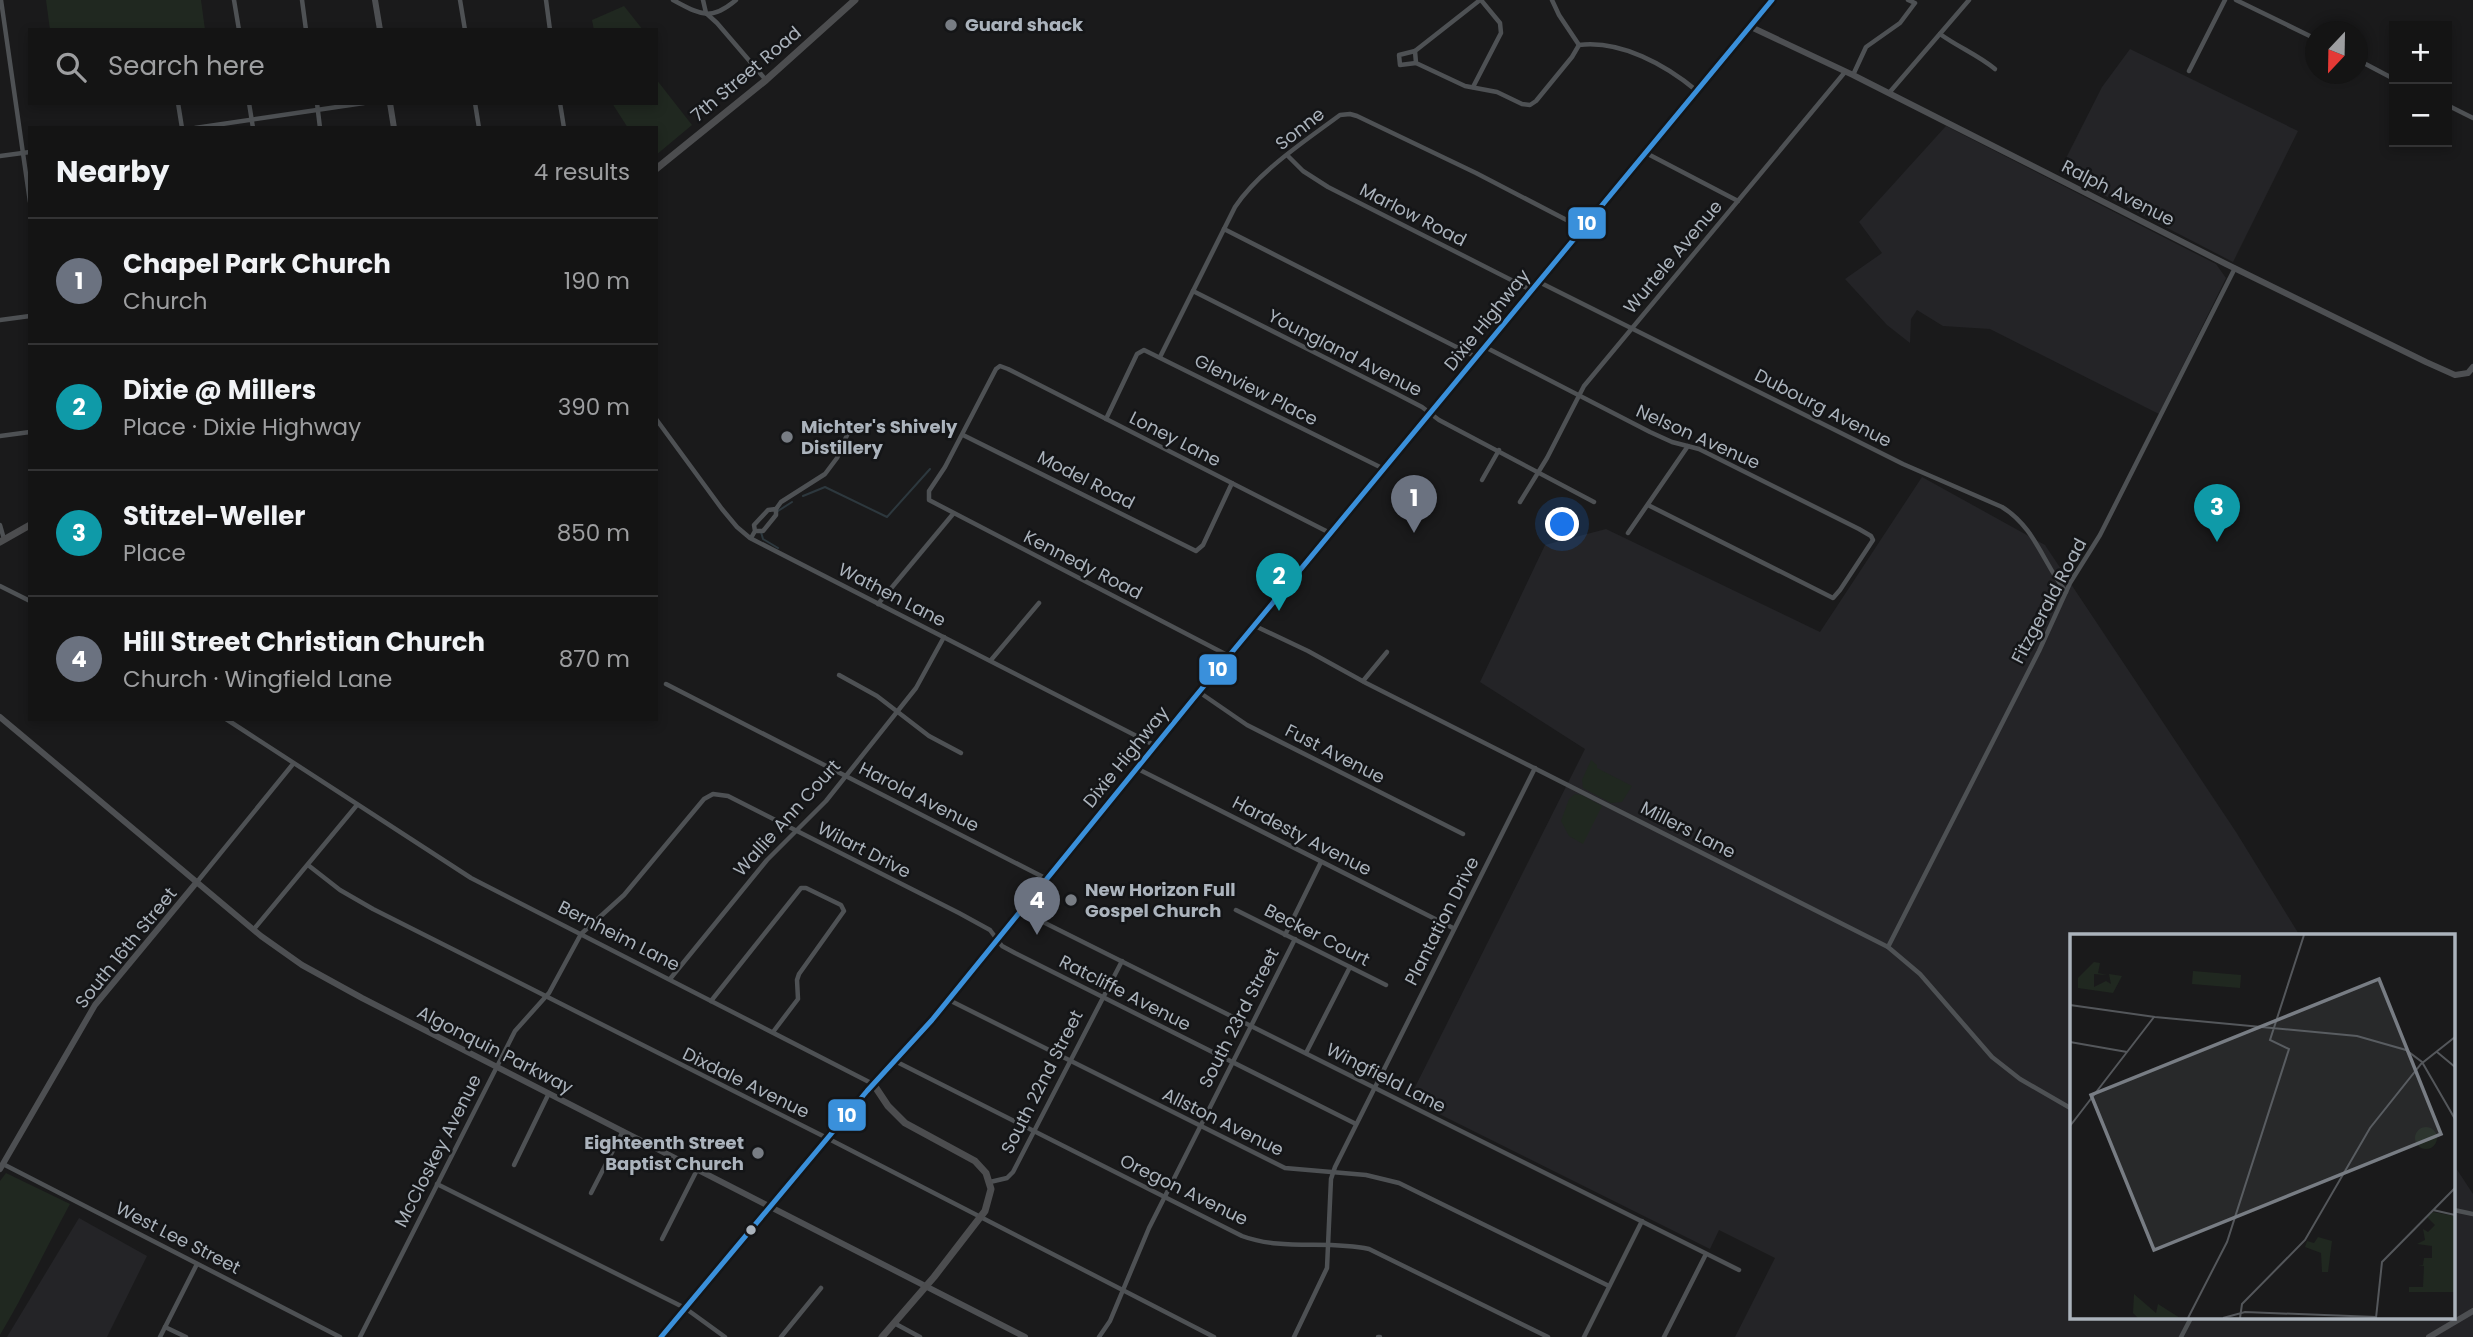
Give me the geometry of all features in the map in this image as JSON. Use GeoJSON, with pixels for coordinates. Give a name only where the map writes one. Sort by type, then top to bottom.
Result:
{"type":"FeatureCollection","features":[{"type":"Feature","properties":{"kind":"main road","name":"7th Street Road"},"geometry":{"type":"LineString","coordinates":[[658,167],[766,80],[855,0]]}},
{"type":"Feature","properties":{"kind":"main road","name":"Dixie Highway"},"geometry":{"type":"LineString","coordinates":[[874,1085],[998,939],[1772,0]]}},
{"type":"Feature","properties":{"kind":"main road"},"geometry":{"type":"LineString","coordinates":[[2,540],[28,526]]}},
{"type":"Feature","properties":{"kind":"main road","name":"Bernheim Lane"},"geometry":{"type":"LineString","coordinates":[[874,1085],[900,1119],[975,1161],[990,1182]]}},
{"type":"Feature","properties":{"kind":"main road"},"geometry":{"type":"LineString","coordinates":[[882,1337],[981,1217],[988,1205],[990,1182]]}},
{"type":"Feature","properties":{"kind":"street"},"geometry":{"type":"LineString","coordinates":[[1,0],[28,188]]}},
{"type":"Feature","properties":{"kind":"street"},"geometry":{"type":"LineString","coordinates":[[234,0],[239,28]]}},
{"type":"Feature","properties":{"kind":"street"},"geometry":{"type":"LineString","coordinates":[[302,0],[306,28]]}},
{"type":"Feature","properties":{"kind":"street"},"geometry":{"type":"LineString","coordinates":[[375,0],[380,28]]}},
{"type":"Feature","properties":{"kind":"street"},"geometry":{"type":"LineString","coordinates":[[460,0],[465,28]]}},
{"type":"Feature","properties":{"kind":"street"},"geometry":{"type":"LineString","coordinates":[[546,0],[550,28]]}},
{"type":"Feature","properties":{"kind":"street"},"geometry":{"type":"LineString","coordinates":[[673,0],[706,13],[720,13],[736,0]]}},
{"type":"Feature","properties":{"kind":"street"},"geometry":{"type":"LineString","coordinates":[[704,0],[706,13],[766,80]]}},
{"type":"Feature","properties":{"kind":"street"},"geometry":{"type":"LineString","coordinates":[[1473,87],[1501,33],[1500,23],[1481,0],[1415,51],[1399,55],[1400,65],[1416,63],[1465,86],[1497,92],[1522,104],[1533,104],[1579,46]]}},
{"type":"Feature","properties":{"kind":"street"},"geometry":{"type":"LineString","coordinates":[[1552,0],[1579,46]]}},
{"type":"Feature","properties":{"kind":"street"},"geometry":{"type":"LineString","coordinates":[[1853,75],[1866,47],[1900,23],[1915,3],[1908,0]]}},
{"type":"Feature","properties":{"kind":"street"},"geometry":{"type":"LineString","coordinates":[[1889,94],[1969,0]]}},
{"type":"Feature","properties":{"kind":"street"},"geometry":{"type":"LineString","coordinates":[[2189,71],[2225,0]]}},
{"type":"Feature","properties":{"kind":"street"},"geometry":{"type":"LineString","coordinates":[[2236,0],[2305,34]]}},
{"type":"Feature","properties":{"kind":"street","name":"Ralph Avenue"},"geometry":{"type":"LineString","coordinates":[[1751,27],[1853,75],[2448,373],[2455,375],[2471,372]]}},
{"type":"Feature","properties":{"kind":"street"},"geometry":{"type":"LineString","coordinates":[[1940,34],[1961,50],[1978,56],[1996,69]]}},
{"type":"Feature","properties":{"kind":"street"},"geometry":{"type":"LineString","coordinates":[[1579,46],[1599,45],[1637,55],[1674,74],[1697,91]]}},
{"type":"Feature","properties":{"kind":"street"},"geometry":{"type":"LineString","coordinates":[[1415,51],[1416,63]]}},
{"type":"Feature","properties":{"kind":"street"},"geometry":{"type":"LineString","coordinates":[[2368,66],[2389,76]]}},
{"type":"Feature","properties":{"kind":"street","name":"Wurtele Avenue"},"geometry":{"type":"LineString","coordinates":[[1520,502],[1578,395],[1845,72]]}},
{"type":"Feature","properties":{"kind":"street"},"geometry":{"type":"LineString","coordinates":[[178,105],[182,126]]}},
{"type":"Feature","properties":{"kind":"street"},"geometry":{"type":"LineString","coordinates":[[249,105],[253,126]]}},
{"type":"Feature","properties":{"kind":"street"},"geometry":{"type":"LineString","coordinates":[[317,105],[320,126]]}},
{"type":"Feature","properties":{"kind":"street"},"geometry":{"type":"LineString","coordinates":[[209,126],[351,105]]}},
{"type":"Feature","properties":{"kind":"street"},"geometry":{"type":"LineString","coordinates":[[390,105],[394,126]]}},
{"type":"Feature","properties":{"kind":"street"},"geometry":{"type":"LineString","coordinates":[[475,105],[479,126]]}},
{"type":"Feature","properties":{"kind":"street"},"geometry":{"type":"LineString","coordinates":[[560,105],[564,126]]}},
{"type":"Feature","properties":{"kind":"street"},"geometry":{"type":"LineString","coordinates":[[2452,108],[2473,118]]}},
{"type":"Feature","properties":{"kind":"street","name":"Sonne"},"geometry":{"type":"LineString","coordinates":[[1160,357],[1224,229],[1251,186],[1345,114],[1353,115],[1476,173],[1582,229]]}},
{"type":"Feature","properties":{"kind":"street"},"geometry":{"type":"LineString","coordinates":[[0,156],[28,152]]}},
{"type":"Feature","properties":{"kind":"street"},"geometry":{"type":"LineString","coordinates":[[1645,153],[1738,201]]}},
{"type":"Feature","properties":{"kind":"street","name":"Marlow Road"},"geometry":{"type":"LineString","coordinates":[[1288,156],[1303,171],[1328,187],[1531,290]]}},
{"type":"Feature","properties":{"kind":"street"},"geometry":{"type":"LineString","coordinates":[[1224,229],[1476,357]]}},
{"type":"Feature","properties":{"kind":"street","name":"Fitzgerald Road"},"geometry":{"type":"LineString","coordinates":[[1888,947],[2039,651],[2066,592],[2100,534],[2235,268]]}},
{"type":"Feature","properties":{"kind":"street","name":"Dubourg Avenue"},"geometry":{"type":"LineString","coordinates":[[1538,281],[1903,464],[2002,507],[2016,516],[2033,535],[2066,592]]}},
{"type":"Feature","properties":{"kind":"street","name":"Youngland Avenue"},"geometry":{"type":"LineString","coordinates":[[1193,291],[1395,393],[1439,420],[1594,502]]}},
{"type":"Feature","properties":{"kind":"street"},"geometry":{"type":"LineString","coordinates":[[0,320],[28,316]]}},
{"type":"Feature","properties":{"kind":"street","name":"Nelson Avenue"},"geometry":{"type":"LineString","coordinates":[[1484,347],[1663,438],[1699,449],[1872,537],[1872,544],[1833,598],[1648,505]]}},
{"type":"Feature","properties":{"kind":"street","name":"Loney Lane"},"geometry":{"type":"LineString","coordinates":[[1106,419],[1137,354],[1142,351],[1160,357]]}},
{"type":"Feature","properties":{"kind":"street","name":"Glenview Place"},"geometry":{"type":"LineString","coordinates":[[1160,357],[1384,469]]}},
{"type":"Feature","properties":{"kind":"street","name":"Loney Lane"},"geometry":{"type":"LineString","coordinates":[[928,495],[1000,366],[1330,533]]}},
{"type":"Feature","properties":{"kind":"street","name":"Wathen Lane"},"geometry":{"type":"LineString","coordinates":[[658,422],[722,509],[750,538],[1157,746]]}},
{"type":"Feature","properties":{"kind":"street"},"geometry":{"type":"LineString","coordinates":[[755,531],[763,531],[776,515],[776,509],[781,502],[825,474],[837,458],[851,426]]}},
{"type":"Feature","properties":{"kind":"street"},"geometry":{"type":"LineString","coordinates":[[0,436],[28,432]]}},
{"type":"Feature","properties":{"kind":"street","name":"Model Road"},"geometry":{"type":"LineString","coordinates":[[962,435],[1192,550],[1198,551],[1232,483]]}},
{"type":"Feature","properties":{"kind":"street"},"geometry":{"type":"LineString","coordinates":[[1628,533],[1688,446]]}},
{"type":"Feature","properties":{"kind":"street"},"geometry":{"type":"LineString","coordinates":[[1482,480],[1499,450]]}},
{"type":"Feature","properties":{"kind":"street","name":"Kennedy Road"},"geometry":{"type":"LineString","coordinates":[[928,495],[933,503],[953,514],[1230,656]]}},
{"type":"Feature","properties":{"kind":"street"},"geometry":{"type":"LineString","coordinates":[[750,538],[755,531],[754,525],[768,510],[776,509]]}},
{"type":"Feature","properties":{"kind":"street"},"geometry":{"type":"LineString","coordinates":[[878,604],[953,514]]}},
{"type":"Feature","properties":{"kind":"street"},"geometry":{"type":"LineString","coordinates":[[0,526],[2,540]]}},
{"type":"Feature","properties":{"kind":"street"},"geometry":{"type":"LineString","coordinates":[[0,586],[28,600]]}},
{"type":"Feature","properties":{"kind":"street"},"geometry":{"type":"LineString","coordinates":[[991,660],[1039,603]]}},
{"type":"Feature","properties":{"kind":"street","name":"Millers Lane"},"geometry":{"type":"LineString","coordinates":[[1255,626],[1888,947],[1920,974],[1992,1057],[2020,1079],[2070,1108]]}},
{"type":"Feature","properties":{"kind":"street","name":"Wallie Ann Court"},"geometry":{"type":"LineString","coordinates":[[670,979],[767,860],[826,801],[925,675],[943,638]]}},
{"type":"Feature","properties":{"kind":"street"},"geometry":{"type":"LineString","coordinates":[[1363,681],[1387,652]]}},
{"type":"Feature","properties":{"kind":"street"},"geometry":{"type":"LineString","coordinates":[[839,675],[877,696],[929,736],[961,752]]}},
{"type":"Feature","properties":{"kind":"street","name":"Harold Avenue"},"geometry":{"type":"LineString","coordinates":[[666,684],[1047,879]]}},
{"type":"Feature","properties":{"kind":"street","name":"Fust Avenue"},"geometry":{"type":"LineString","coordinates":[[1199,692],[1247,725],[1463,834]]}},
{"type":"Feature","properties":{"kind":"street","name":"Algonquin Parkway"},"geometry":{"type":"LineString","coordinates":[[0,717],[253,930],[302,965],[334,984],[1025,1337]]}},
{"type":"Feature","properties":{"kind":"street","name":"Bernheim Lane"},"geometry":{"type":"LineString","coordinates":[[229,721],[461,873],[874,1085]]}},
{"type":"Feature","properties":{"kind":"street","name":"South 16th Street"},"geometry":{"type":"LineString","coordinates":[[2,1166],[96,1005],[294,764]]}},
{"type":"Feature","properties":{"kind":"street","name":"Plantation Drive"},"geometry":{"type":"LineString","coordinates":[[1333,1172],[1535,768]]}},
{"type":"Feature","properties":{"kind":"street","name":"Hardesty Avenue"},"geometry":{"type":"LineString","coordinates":[[1138,769],[1453,928]]}},
{"type":"Feature","properties":{"kind":"street","name":"Wilart Drive"},"geometry":{"type":"LineString","coordinates":[[713,794],[728,796],[959,913],[990,930],[998,939]]}},
{"type":"Feature","properties":{"kind":"street","name":"McCloskey Avenue"},"geometry":{"type":"LineString","coordinates":[[360,1337],[515,1031],[546,997],[581,934],[624,895],[704,799],[713,794]]}},
{"type":"Feature","properties":{"kind":"street"},"geometry":{"type":"LineString","coordinates":[[253,930],[357,805]]}},
{"type":"Feature","properties":{"kind":"street","name":"South 23rd Street"},"geometry":{"type":"LineString","coordinates":[[1285,934],[1321,862]]}},
{"type":"Feature","properties":{"kind":"street","name":"Dixdale Avenue"},"geometry":{"type":"LineString","coordinates":[[308,865],[340,890],[373,909],[1214,1337]]}},
{"type":"Feature","properties":{"kind":"street"},"geometry":{"type":"LineString","coordinates":[[711,1000],[801,888],[841,905],[844,911],[840,918],[799,974],[798,999],[773,1032]]}},
{"type":"Feature","properties":{"kind":"street","name":"Becker Court"},"geometry":{"type":"LineString","coordinates":[[1236,910],[1386,985]]}},
{"type":"Feature","properties":{"kind":"street","name":"Wingfield Lane"},"geometry":{"type":"LineString","coordinates":[[1021,911],[1739,1270]]}},
{"type":"Feature","properties":{"kind":"street","name":"Ratcliffe Avenue"},"geometry":{"type":"LineString","coordinates":[[998,939],[1002,946],[1356,1124]]}},
{"type":"Feature","properties":{"kind":"street","name":"South 23rd Street"},"geometry":{"type":"LineString","coordinates":[[1099,1337],[1110,1321],[1164,1197],[1295,939]]}},
{"type":"Feature","properties":{"kind":"street","name":"South 22nd Street"},"geometry":{"type":"LineString","coordinates":[[990,1182],[1007,1178],[1013,1172],[1122,961]]}},
{"type":"Feature","properties":{"kind":"street"},"geometry":{"type":"LineString","coordinates":[[1306,1053],[1350,967]]}},
{"type":"Feature","properties":{"kind":"street","name":"Allston Avenue"},"geometry":{"type":"LineString","coordinates":[[948,999],[1285,1168],[1366,1175],[1399,1183],[1609,1286]]}},
{"type":"Feature","properties":{"kind":"street","name":"Oregon Avenue"},"geometry":{"type":"LineString","coordinates":[[895,1061],[1252,1239],[1360,1247],[1381,1254],[1548,1337]]}},
{"type":"Feature","properties":{"kind":"street","name":"Dixie Highway"},"geometry":{"type":"LineString","coordinates":[[661,1337],[874,1085]]}},
{"type":"Feature","properties":{"kind":"street"},"geometry":{"type":"LineString","coordinates":[[514,1165],[549,1093]]}},
{"type":"Feature","properties":{"kind":"street"},"geometry":{"type":"LineString","coordinates":[[591,1193],[623,1131]]}},
{"type":"Feature","properties":{"kind":"street","name":"West Lee Street"},"geometry":{"type":"LineString","coordinates":[[2,1166],[340,1337]]}},
{"type":"Feature","properties":{"kind":"street"},"geometry":{"type":"LineString","coordinates":[[662,1239],[697,1169]]}},
{"type":"Feature","properties":{"kind":"street"},"geometry":{"type":"LineString","coordinates":[[1294,1337],[1325,1274],[1333,1172]]}},
{"type":"Feature","properties":{"kind":"street"},"geometry":{"type":"LineString","coordinates":[[437,1184],[685,1308],[725,1337]]}},
{"type":"Feature","properties":{"kind":"street"},"geometry":{"type":"LineString","coordinates":[[1584,1337],[1642,1222]]}},
{"type":"Feature","properties":{"kind":"street"},"geometry":{"type":"LineString","coordinates":[[1664,1337],[1706,1254]]}},
{"type":"Feature","properties":{"kind":"street"},"geometry":{"type":"LineString","coordinates":[[160,1337],[197,1264]]}},
{"type":"Feature","properties":{"kind":"street"},"geometry":{"type":"LineString","coordinates":[[781,1337],[821,1288]]}},
{"type":"Feature","properties":{"kind":"street"},"geometry":{"type":"LineString","coordinates":[[2429,1337],[2473,1311]]}},
{"type":"Feature","properties":{"kind":"street"},"geometry":{"type":"LineString","coordinates":[[2181,1337],[2190,1320]]}},
{"type":"Feature","properties":{"kind":"street"},"geometry":{"type":"LineString","coordinates":[[894,1323],[920,1337]]}},
{"type":"Feature","properties":{"kind":"street"},"geometry":{"type":"LineString","coordinates":[[165,1326],[186,1337]]}},
{"type":"Feature","properties":{"kind":"shaded area"},"geometry":{"type":"Polygon","coordinates":[[[46,0],[201,0],[205,28],[50,28],[46,0]]]}},
{"type":"Feature","properties":{"kind":"shaded area"},"geometry":{"type":"Polygon","coordinates":[[[624,6],[641,28],[594,28],[592,20],[624,6]]]}},
{"type":"Feature","properties":{"kind":"shaded area"},"geometry":{"type":"Polygon","coordinates":[[[2130,49],[2298,131],[2233,262],[2059,172],[2102,87],[2130,49]]]}},
{"type":"Feature","properties":{"kind":"shaded area"},"geometry":{"type":"Polygon","coordinates":[[[658,82],[692,125],[658,153],[658,126],[627,126],[613,105],[658,105],[658,82]]]}},
{"type":"Feature","properties":{"kind":"shaded area"},"geometry":{"type":"Polygon","coordinates":[[[1946,126],[2216,264],[2226,278],[2159,414],[1990,329],[1943,326],[1917,310],[1911,319],[1910,343],[1887,325],[1845,279],[1882,253],[1859,222],[1946,126]]]}},
{"type":"Feature","properties":{"kind":"shaded area"},"geometry":{"type":"Polygon","coordinates":[[[1922,477],[2045,545],[2236,832],[2299,934],[2070,934],[2070,1320],[2456,1320],[2456,1168],[2473,1194],[2473,1337],[1735,1337],[1775,1258],[1719,1230],[1710,1249],[1409,1099],[1585,749],[1480,682],[1545,545],[1606,529],[1820,632],[1922,477]]]}},
{"type":"Feature","properties":{"kind":"shaded area"},"geometry":{"type":"Polygon","coordinates":[[[1591,760],[1597,768],[1632,786],[1622,802],[1611,803],[1583,788],[1582,780],[1591,760]]]}},
{"type":"Feature","properties":{"kind":"shaded area"},"geometry":{"type":"Polygon","coordinates":[[[1575,794],[1602,806],[1583,844],[1569,836],[1561,821],[1569,799],[1575,794]]]}},
{"type":"Feature","properties":{"kind":"shaded area"},"geometry":{"type":"Polygon","coordinates":[[[6,1173],[70,1204],[0,1335],[0,1181],[6,1173]]]}},
{"type":"Feature","properties":{"kind":"shaded area"},"geometry":{"type":"Polygon","coordinates":[[[79,1218],[147,1256],[107,1337],[7,1337],[79,1218]]]}},
{"type":"Feature","properties":{"kind":"waterway"},"geometry":{"type":"LineString","coordinates":[[803,496],[825,487],[887,517],[930,469]]}},
{"type":"Feature","properties":{"kind":"waterway"},"geometry":{"type":"LineString","coordinates":[[778,511],[792,502]]}},
{"type":"Feature","properties":{"kind":"waterway"},"geometry":{"type":"LineString","coordinates":[[761,532],[763,539],[778,548]]}},
{"type":"Feature","properties":{"kind":"transit line","name":"10"},"geometry":{"type":"LineString","coordinates":[[661,1337],[867,1091],[932,1020],[1194,698],[1772,0]]}},
{"type":"Feature","properties":{"kind":"place","name":"Guard shack"},"geometry":{"type":"Point","coordinates":[951,25]}},
{"type":"Feature","properties":{"kind":"place","name":"Michter's Shively Distillery"},"geometry":{"type":"Point","coordinates":[787,437]}},
{"type":"Feature","properties":{"kind":"place","name":"Chapel Park Church"},"geometry":{"type":"Point","coordinates":[1414,533]}},
{"type":"Feature","properties":{"kind":"place","name":"Stitzel-Weller"},"geometry":{"type":"Point","coordinates":[2217,542]}},
{"type":"Feature","properties":{"kind":"place","name":"Dixie @ Millers"},"geometry":{"type":"Point","coordinates":[1279,611]}},
{"type":"Feature","properties":{"kind":"place","name":"New Horizon Full Gospel Church"},"geometry":{"type":"Point","coordinates":[1071,900]}},
{"type":"Feature","properties":{"kind":"place","name":"Hill Street Christian Church"},"geometry":{"type":"Point","coordinates":[1037,935]}},
{"type":"Feature","properties":{"kind":"place","name":"Eighteenth Street Baptist Church"},"geometry":{"type":"Point","coordinates":[758,1153]}}]}
